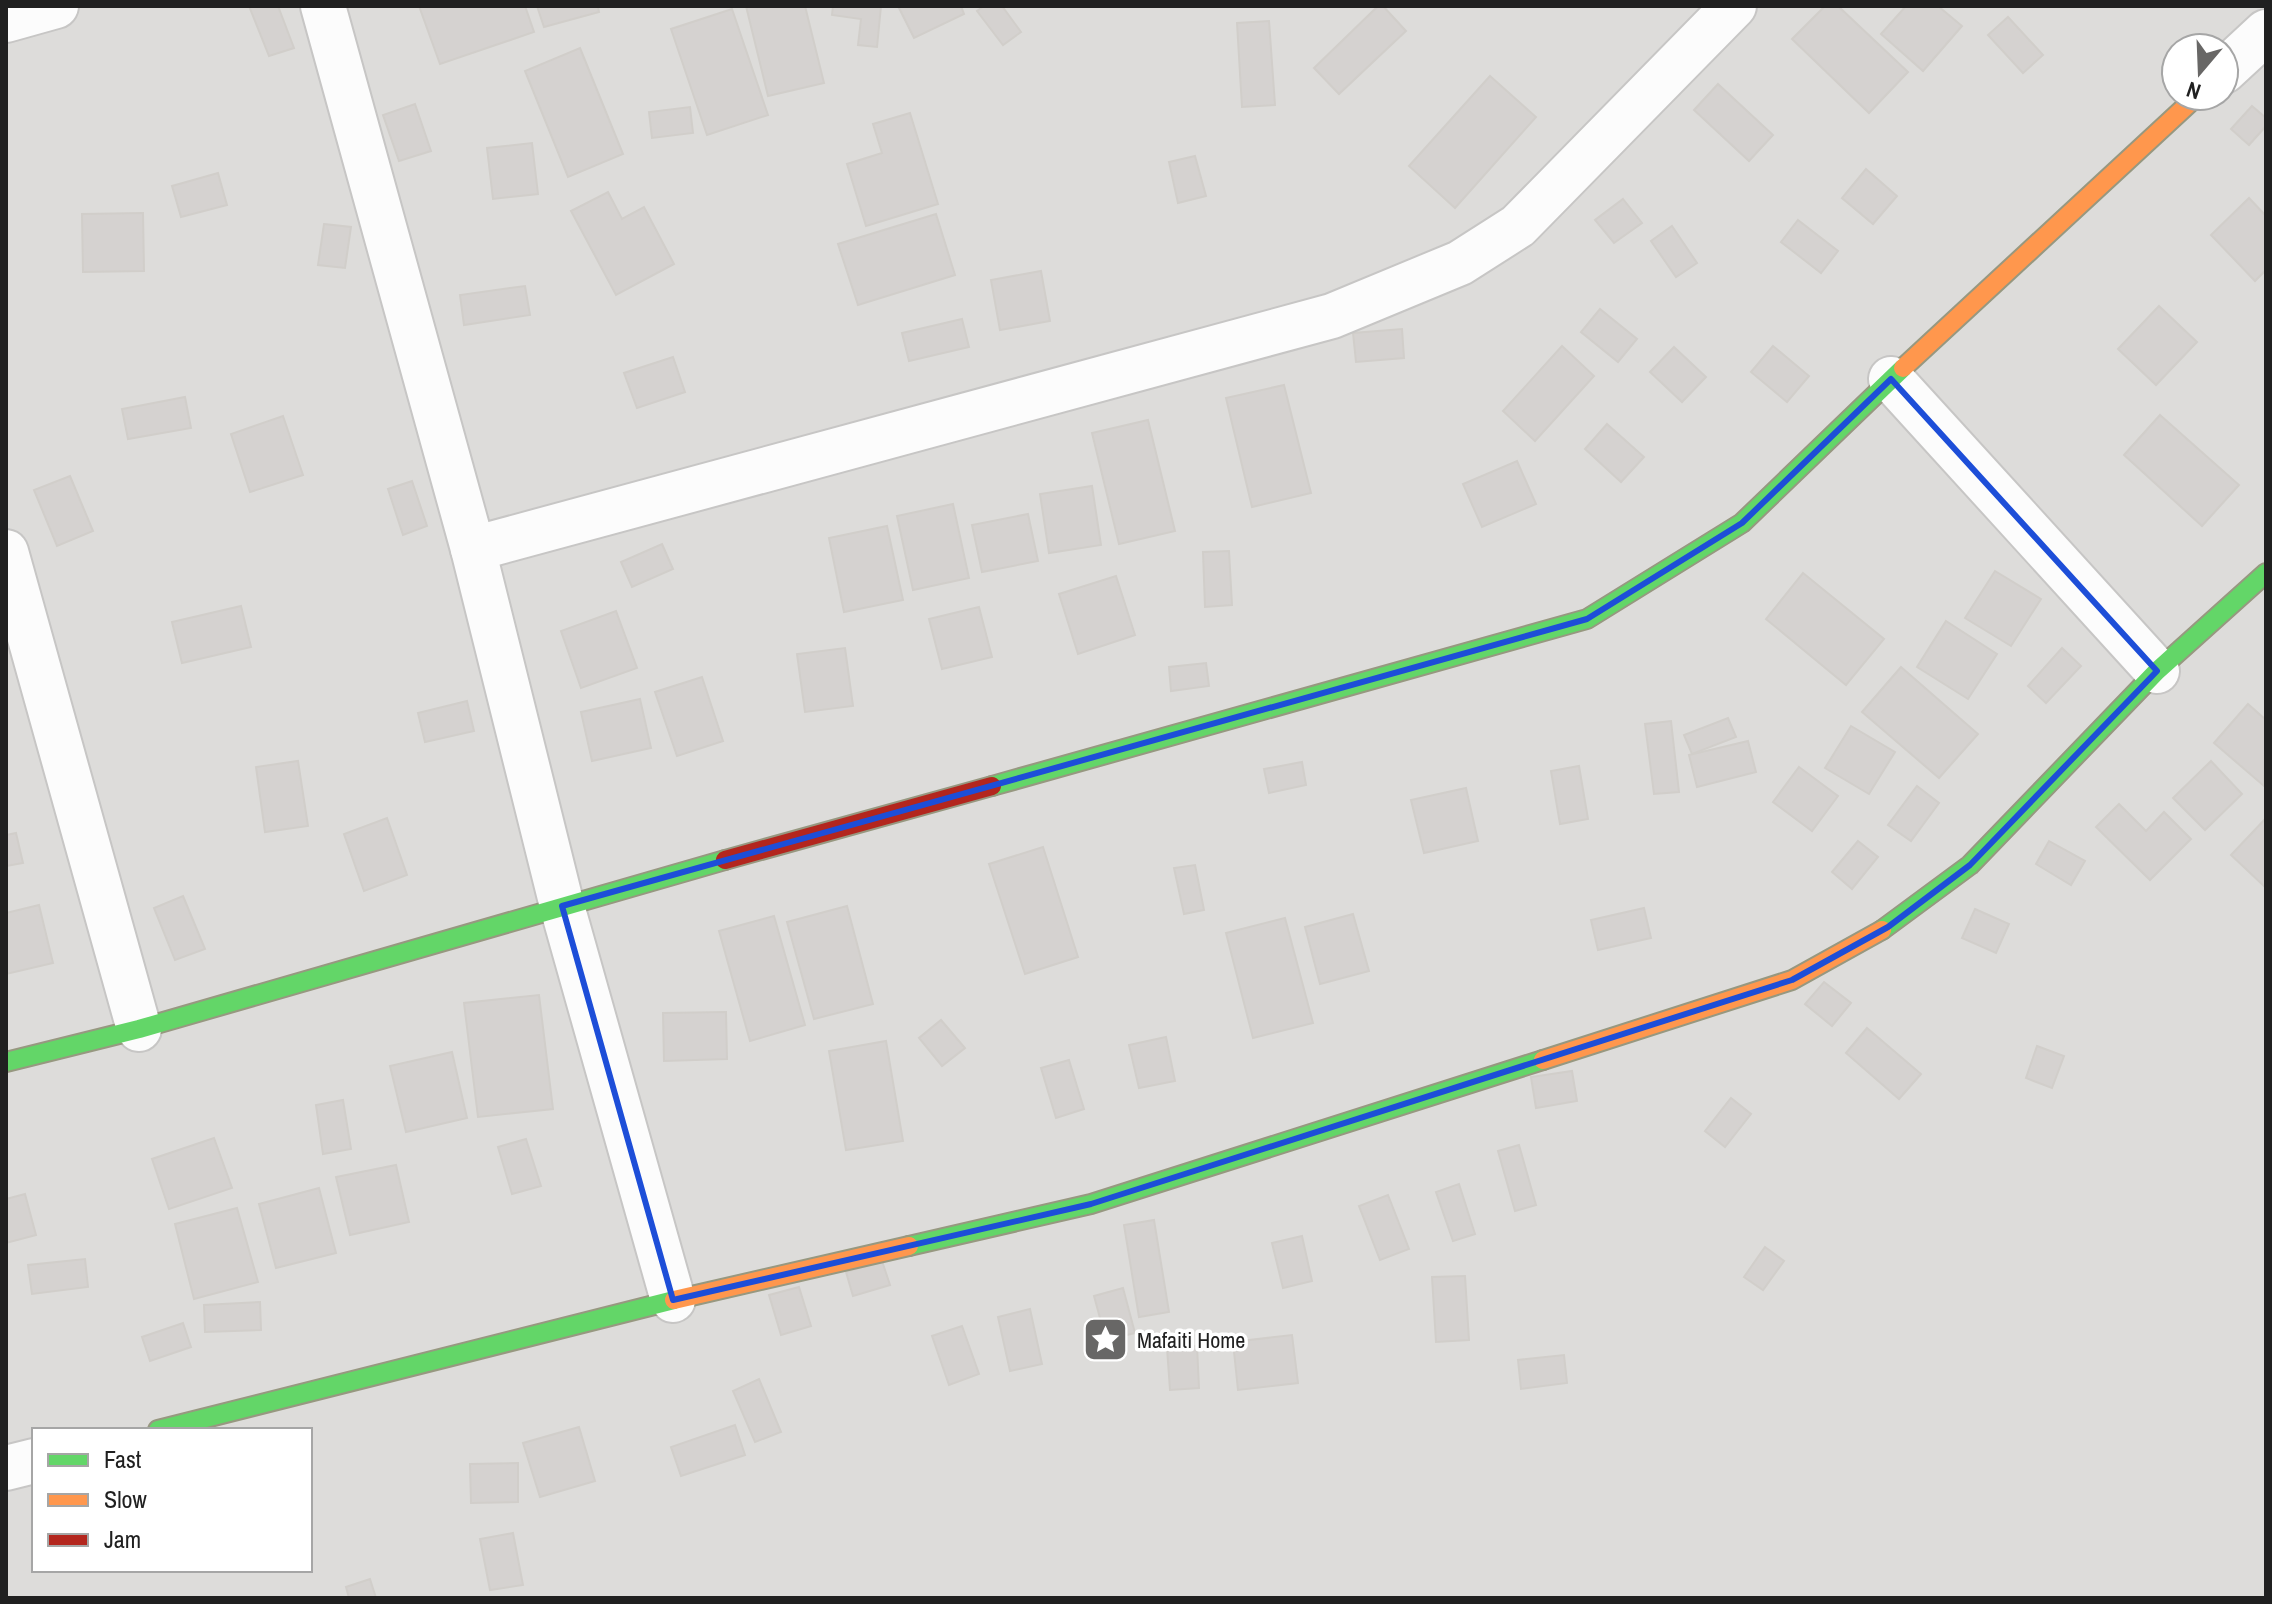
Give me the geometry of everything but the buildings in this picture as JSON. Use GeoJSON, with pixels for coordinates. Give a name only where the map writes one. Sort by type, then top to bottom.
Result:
{"type":"FeatureCollection","features":[{"type":"Feature","properties":{"kind":"street"},"geometry":{"type":"LineString","coordinates":[[6,20],[56,6]]}},
{"type":"Feature","properties":{"kind":"street"},"geometry":{"type":"LineString","coordinates":[[323,6],[473,549],[562,906],[673,1300]]}},
{"type":"Feature","properties":{"kind":"street"},"geometry":{"type":"LineString","coordinates":[[473,549],[1332,316],[1411,285],[1460,263],[1518,226],[1734,6]]}},
{"type":"Feature","properties":{"kind":"street"},"geometry":{"type":"LineString","coordinates":[[2240,56],[2266,32]]}},
{"type":"Feature","properties":{"kind":"street"},"geometry":{"type":"LineString","coordinates":[[6,1062],[139,1029],[562,906],[1587,619],[1742,523],[1891,379],[2180,112]]}},
{"type":"Feature","properties":{"kind":"street"},"geometry":{"type":"LineString","coordinates":[[1891,379],[2157,671]]}},
{"type":"Feature","properties":{"kind":"street"},"geometry":{"type":"LineString","coordinates":[[6,552],[139,1029]]}},
{"type":"Feature","properties":{"kind":"street"},"geometry":{"type":"LineString","coordinates":[[166,1428],[673,1300],[1091,1204],[1792,980],[1888,927],[1970,865],[2157,671],[2266,573]]}},
{"type":"Feature","properties":{"kind":"street"},"geometry":{"type":"LineString","coordinates":[[6,1468],[32,1462]]}},
{"type":"Feature","properties":{"kind":"highlighted area"},"geometry":{"type":"Polygon","coordinates":[[[1891,379],[2157,671],[1970,865],[1888,927],[1792,980],[1091,1204],[673,1300],[562,906],[1587,619],[1742,523],[1891,379]]]}},
{"type":"Feature","properties":{"kind":"shaded area"},"geometry":{"type":"Polygon","coordinates":[[[6,6],[2266,6],[2266,1598],[6,1598],[6,6]]]}},
{"type":"Feature","properties":{"kind":"traffic: fast"},"geometry":{"type":"LineString","coordinates":[[992,786],[1587,619],[1742,523],[1903,368]]}},
{"type":"Feature","properties":{"kind":"traffic: fast"},"geometry":{"type":"LineString","coordinates":[[1882,930],[1970,865],[2157,671],[2266,573]]}},
{"type":"Feature","properties":{"kind":"traffic: fast"},"geometry":{"type":"LineString","coordinates":[[6,1062],[139,1029],[725,860]]}},
{"type":"Feature","properties":{"kind":"traffic: fast"},"geometry":{"type":"LineString","coordinates":[[909,1246],[1091,1204],[1543,1060]]}},
{"type":"Feature","properties":{"kind":"traffic: fast"},"geometry":{"type":"LineString","coordinates":[[166,1428],[674,1300]]}},
{"type":"Feature","properties":{"kind":"traffic: slow"},"geometry":{"type":"LineString","coordinates":[[1903,368],[2180,112]]}},
{"type":"Feature","properties":{"kind":"traffic: slow"},"geometry":{"type":"LineString","coordinates":[[1543,1060],[1792,980],[1882,930]]}},
{"type":"Feature","properties":{"kind":"traffic: slow"},"geometry":{"type":"LineString","coordinates":[[674,1300],[909,1246]]}},
{"type":"Feature","properties":{"kind":"traffic: jam"},"geometry":{"type":"LineString","coordinates":[[725,860],[992,786]]}},
{"type":"Feature","properties":{"kind":"place","name":"Mafaiti Home"},"geometry":{"type":"Point","coordinates":[1106,1340]}}]}
